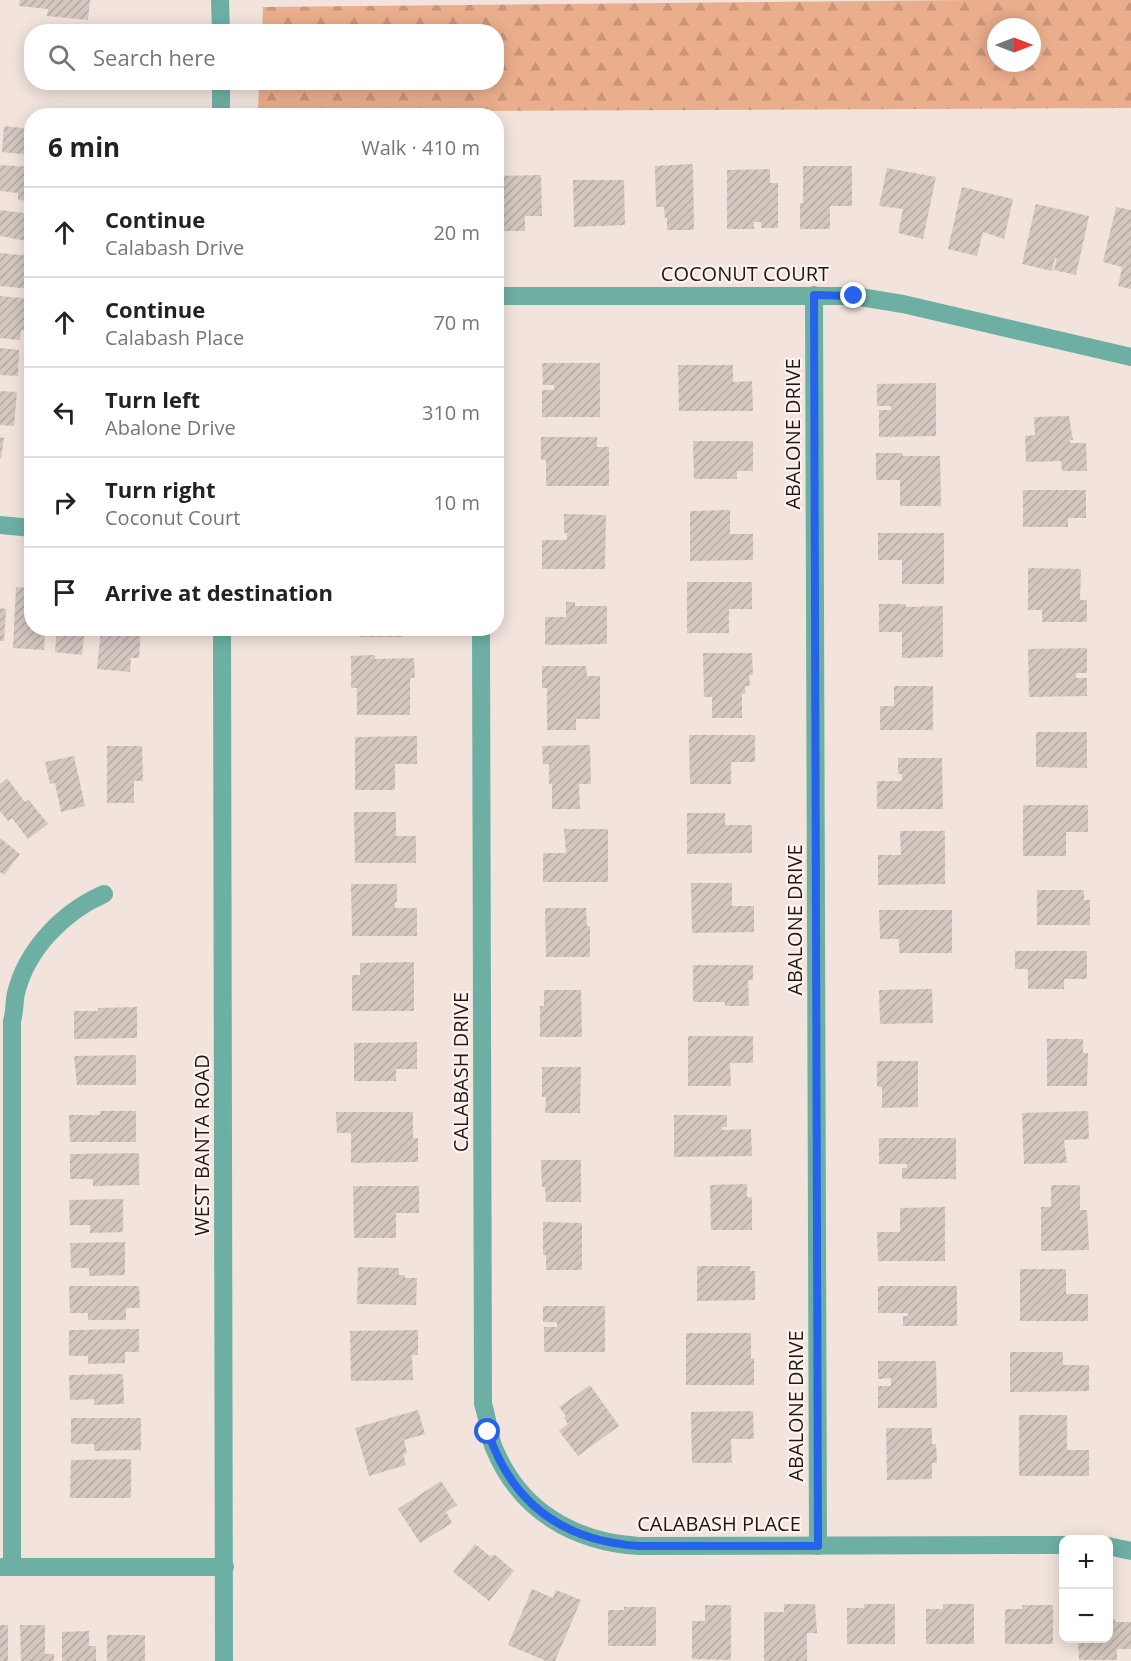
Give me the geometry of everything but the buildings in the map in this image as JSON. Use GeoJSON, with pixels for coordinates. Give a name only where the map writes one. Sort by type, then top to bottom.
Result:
{"type":"FeatureCollection","features":[{"type":"Feature","properties":{"kind":"street"},"geometry":{"type":"LineString","coordinates":[[220,0],[221,24]]}},
{"type":"Feature","properties":{"kind":"street"},"geometry":{"type":"LineString","coordinates":[[221,90],[221,108]]}},
{"type":"Feature","properties":{"kind":"street","name":"ABALONE DRIVE"},"geometry":{"type":"LineString","coordinates":[[814,295],[818,1546]]}},
{"type":"Feature","properties":{"kind":"street","name":"COCONUT COURT"},"geometry":{"type":"LineString","coordinates":[[504,296],[854,296],[891,302],[1131,357]]}},
{"type":"Feature","properties":{"kind":"street"},"geometry":{"type":"LineString","coordinates":[[0,525],[24,527]]}},
{"type":"Feature","properties":{"kind":"street","name":"WEST BANTA ROAD"},"geometry":{"type":"LineString","coordinates":[[222,636],[224,1661]]}},
{"type":"Feature","properties":{"kind":"street","name":"CALABASH DRIVE"},"geometry":{"type":"LineString","coordinates":[[481,636],[483,1404],[494,1450],[513,1481],[531,1502]]}},
{"type":"Feature","properties":{"kind":"street"},"geometry":{"type":"LineString","coordinates":[[104,894],[62,920],[42,941],[31,958],[17,991],[12,1021],[6,1567],[225,1567]]}},
{"type":"Feature","properties":{"kind":"street","name":"CALABASH PLACE"},"geometry":{"type":"LineString","coordinates":[[531,1502],[539,1510],[570,1530],[615,1545],[1059,1545]]}},
{"type":"Feature","properties":{"kind":"street"},"geometry":{"type":"LineString","coordinates":[[1113,1547],[1131,1551]]}},
{"type":"Feature","properties":{"kind":"green space"},"geometry":{"type":"Polygon","coordinates":[[[1131,0],[1131,108],[504,111],[504,108],[258,108],[259,90],[504,90],[504,24],[262,24],[263,7],[1131,0]]]}},
{"type":"Feature","properties":{"kind":"route"},"geometry":{"type":"LineString","coordinates":[[488,1432],[494,1450],[525,1497],[560,1524],[592,1539],[615,1545],[639,1546],[818,1546],[814,295],[854,296]]}}]}
